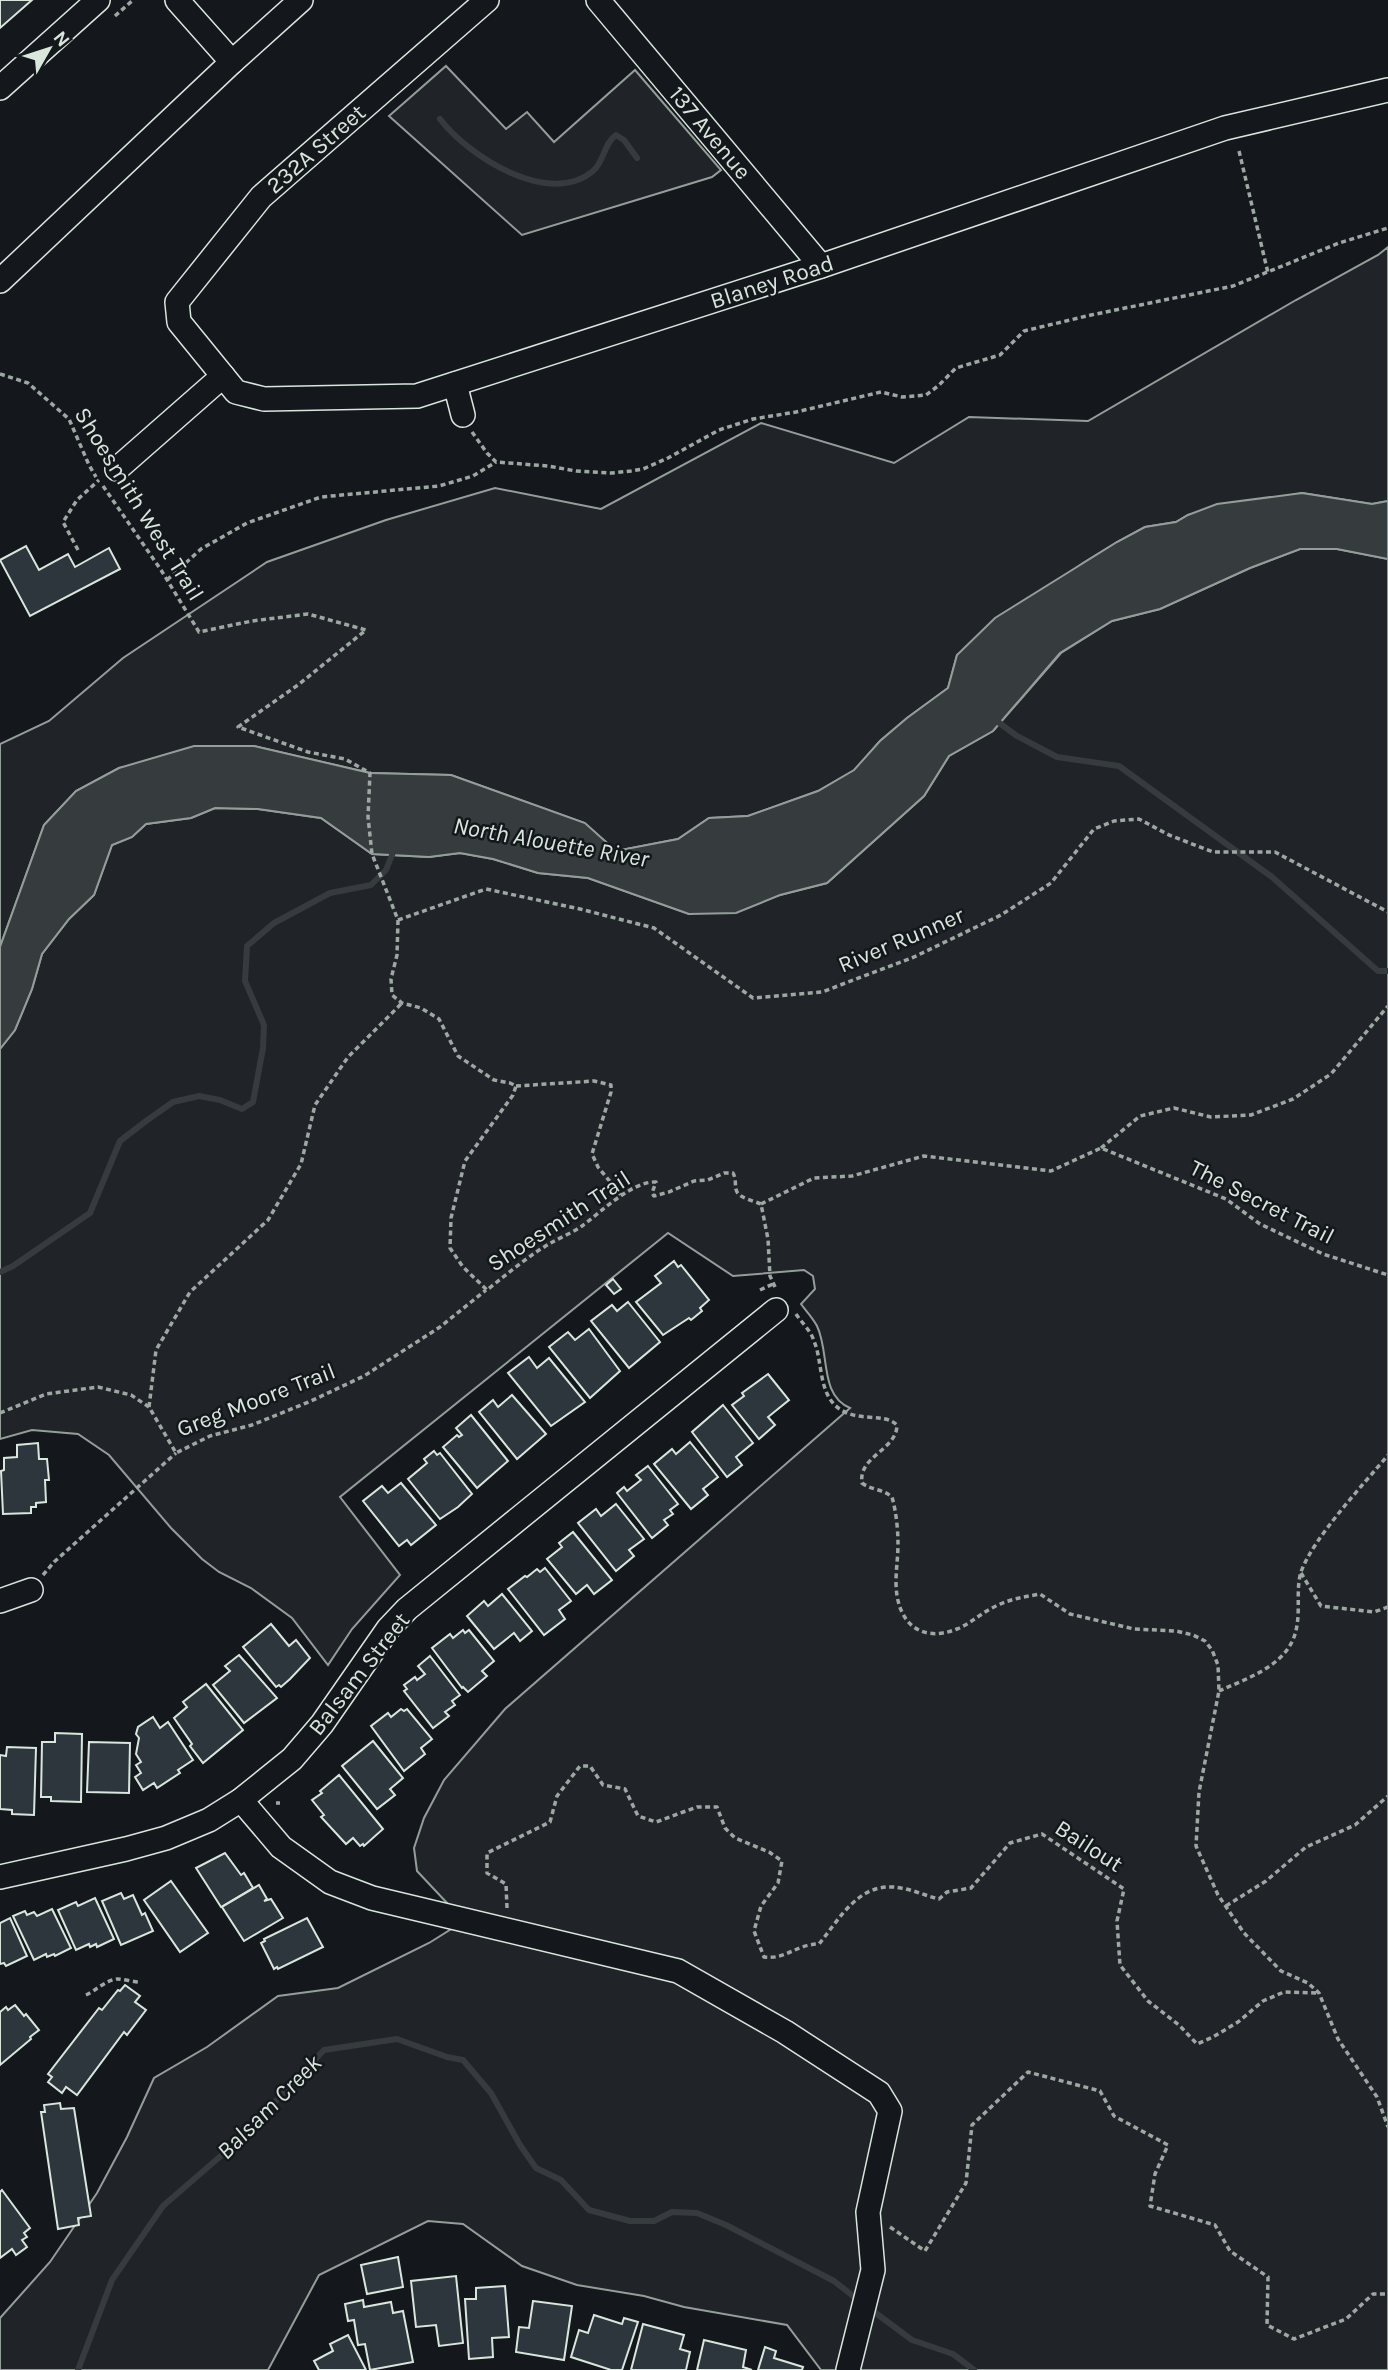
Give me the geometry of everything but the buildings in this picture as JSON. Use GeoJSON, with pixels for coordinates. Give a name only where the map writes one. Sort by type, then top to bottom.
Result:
{"type":"FeatureCollection","features":[{"type":"Feature","properties":{"kind":"street"},"geometry":{"type":"LineString","coordinates":[[0,88],[98,0]]}},
{"type":"Feature","properties":{"kind":"street"},"geometry":{"type":"LineString","coordinates":[[177,0],[232,62]]}},
{"type":"Feature","properties":{"kind":"street"},"geometry":{"type":"LineString","coordinates":[[0,281],[301,0]]}},
{"type":"Feature","properties":{"kind":"street","name":"232A Street"},"geometry":{"type":"LineString","coordinates":[[179,322],[177,302],[261,197],[487,0]]}},
{"type":"Feature","properties":{"kind":"street","name":"137 Avenue"},"geometry":{"type":"LineString","coordinates":[[598,0],[821,266]]}},
{"type":"Feature","properties":{"kind":"street","name":"Blaney Road"},"geometry":{"type":"LineString","coordinates":[[179,322],[236,393],[264,399],[417,396],[821,266],[1225,128],[1388,90]]}},
{"type":"Feature","properties":{"kind":"street"},"geometry":{"type":"LineString","coordinates":[[108,474],[223,376]]}},
{"type":"Feature","properties":{"kind":"street"},"geometry":{"type":"LineString","coordinates":[[455,384],[463,415]]}},
{"type":"Feature","properties":{"kind":"street","name":"Balsam Street"},"geometry":{"type":"LineString","coordinates":[[0,1877],[126,1850],[166,1838],[209,1820],[241,1800],[292,1759],[322,1724],[388,1629],[407,1609],[783,1305]]}},
{"type":"Feature","properties":{"kind":"street"},"geometry":{"type":"LineString","coordinates":[[0,1601],[31,1590]]}},
{"type":"Feature","properties":{"kind":"street"},"geometry":{"type":"LineString","coordinates":[[241,1800],[281,1847],[330,1882],[372,1898],[678,1971],[785,2032],[879,2093],[890,2111],[868,2212],[873,2270],[848,2370]]}},
{"type":"Feature","properties":{"kind":"path"},"geometry":{"type":"LineString","coordinates":[[1239,151],[1268,273]]}},
{"type":"Feature","properties":{"kind":"path"},"geometry":{"type":"LineString","coordinates":[[167,580],[201,549],[247,523],[321,497],[439,486],[473,476],[496,462],[600,472],[643,469],[719,430],[753,419],[881,392],[902,397],[926,395],[956,368],[1000,355],[1024,331],[1233,286],[1339,243],[1388,228]]}},
{"type":"Feature","properties":{"kind":"path","name":"Shoesmith West Trail"},"geometry":{"type":"LineString","coordinates":[[0,374],[28,383],[69,419],[89,466],[108,474],[199,632],[252,621],[309,614],[366,630],[298,685],[238,727],[308,752],[345,759],[370,774],[368,817],[372,854],[398,920]]}},
{"type":"Feature","properties":{"kind":"path"},"geometry":{"type":"LineString","coordinates":[[463,415],[487,453],[496,462]]}},
{"type":"Feature","properties":{"kind":"path"},"geometry":{"type":"LineString","coordinates":[[78,550],[63,523],[77,500],[108,474]]}},
{"type":"Feature","properties":{"kind":"path","name":"River Runner"},"geometry":{"type":"LineString","coordinates":[[398,920],[485,890],[580,909],[654,928],[754,998],[822,992],[914,957],[1001,915],[1051,883],[1094,829],[1114,821],[1139,819],[1213,852],[1275,852],[1388,912]]}},
{"type":"Feature","properties":{"kind":"path"},"geometry":{"type":"LineString","coordinates":[[398,920],[397,955],[391,979],[392,995],[402,1003],[421,1007],[439,1019],[458,1056],[467,1063],[494,1080],[516,1087],[594,1082],[611,1085],[592,1154],[598,1167],[622,1195]]}},
{"type":"Feature","properties":{"kind":"path"},"geometry":{"type":"LineString","coordinates":[[149,1407],[156,1350],[190,1292],[268,1220],[301,1164],[315,1105],[348,1057],[402,1003]]}},
{"type":"Feature","properties":{"kind":"path"},"geometry":{"type":"LineString","coordinates":[[1388,1006],[1331,1074],[1293,1099],[1251,1115],[1211,1117],[1174,1108],[1140,1116],[1101,1149],[1051,1171],[924,1156],[852,1176],[814,1178],[761,1204],[766,1223],[770,1276],[783,1305],[814,1338],[824,1381],[833,1403],[848,1414],[887,1419],[897,1425],[894,1439],[865,1466],[861,1478],[866,1486],[882,1490],[892,1497],[898,1543],[895,1585],[909,1624],[925,1634],[957,1629],[995,1606],[1020,1597],[1040,1594],[1070,1614],[1134,1629],[1176,1631],[1194,1635],[1205,1641],[1212,1650],[1219,1665],[1219,1691],[1199,1792],[1196,1846],[1218,1895],[1244,1933],[1281,1971],[1308,1983],[1320,1993],[1338,2039],[1377,2096],[1388,2127]]}},
{"type":"Feature","properties":{"kind":"path","name":"Shoesmith Trail"},"geometry":{"type":"LineString","coordinates":[[516,1087],[465,1161],[451,1218],[450,1248],[463,1267],[487,1290],[547,1245],[581,1227],[622,1195],[652,1181],[656,1182],[652,1193],[654,1196],[686,1184],[733,1173],[739,1195],[761,1204]]}},
{"type":"Feature","properties":{"kind":"path","name":"The Secret Trail"},"geometry":{"type":"LineString","coordinates":[[1101,1149],[1226,1199],[1260,1224],[1323,1254],[1388,1275]]}},
{"type":"Feature","properties":{"kind":"path"},"geometry":{"type":"LineString","coordinates":[[760,1290],[773,1284]]}},
{"type":"Feature","properties":{"kind":"path","name":"Greg Moore Trail"},"geometry":{"type":"LineString","coordinates":[[0,1413],[46,1394],[98,1387],[131,1395],[149,1407],[176,1453],[210,1436],[252,1425],[311,1401],[364,1376],[440,1328],[487,1290]]}},
{"type":"Feature","properties":{"kind":"path"},"geometry":{"type":"LineString","coordinates":[[31,1590],[54,1562],[176,1453]]}},
{"type":"Feature","properties":{"kind":"path"},"geometry":{"type":"LineString","coordinates":[[1219,1691],[1270,1668],[1286,1651],[1297,1629],[1301,1573],[1316,1544],[1388,1455]]}},
{"type":"Feature","properties":{"kind":"path"},"geometry":{"type":"LineString","coordinates":[[1301,1573],[1321,1606],[1374,1612],[1388,1607]]}},
{"type":"Feature","properties":{"kind":"path","name":"Bailout"},"geometry":{"type":"LineString","coordinates":[[509,1931],[506,1884],[487,1873],[487,1853],[550,1822],[557,1796],[580,1766],[590,1766],[603,1785],[625,1789],[638,1816],[656,1822],[697,1807],[717,1807],[725,1828],[735,1838],[769,1852],[782,1861],[778,1884],[761,1906],[754,1931],[764,1957],[776,1959],[806,1944],[819,1944],[860,1894],[878,1888],[899,1887],[939,1899],[947,1892],[971,1888],[1010,1843],[1042,1834],[1124,1889],[1117,1921],[1120,1965],[1148,2001],[1179,2025],[1197,2044],[1238,2022],[1263,2001],[1284,1992],[1320,1993]]}},
{"type":"Feature","properties":{"kind":"path"},"geometry":{"type":"LineString","coordinates":[[1226,1907],[1266,1881],[1306,1847],[1355,1825],[1388,1796]]}},
{"type":"Feature","properties":{"kind":"path"},"geometry":{"type":"LineString","coordinates":[[86,1996],[118,1979],[140,1982]]}},
{"type":"Feature","properties":{"kind":"path"},"geometry":{"type":"LineString","coordinates":[[868,2212],[925,2251],[966,2183],[972,2125],[1028,2072],[1100,2091],[1114,2116],[1168,2145],[1155,2174],[1150,2206],[1215,2225],[1230,2251],[1268,2277],[1267,2325],[1294,2339],[1346,2319],[1373,2294],[1388,2294]]}},
{"type":"Feature","properties":{"kind":"shaded area"},"geometry":{"type":"Polygon","coordinates":[[[446,66],[506,129],[527,112],[554,142],[635,70],[721,170],[712,177],[522,235],[389,116],[446,66]]]}},
{"type":"Feature","properties":{"kind":"shaded area"},"geometry":{"type":"Polygon","coordinates":[[[1388,247],[1388,501],[1372,504],[1302,493],[1188,515],[1176,522],[1145,527],[1083,563],[957,655],[948,688],[880,741],[855,770],[818,791],[748,816],[709,818],[678,839],[616,851],[584,823],[451,775],[370,773],[254,746],[119,768],[76,791],[44,825],[0,947],[0,744],[49,721],[123,658],[267,562],[386,520],[495,488],[601,509],[761,423],[894,463],[969,417],[1088,421],[1388,247]]]}},
{"type":"Feature","properties":{"kind":"shaded area"},"geometry":{"type":"Polygon","coordinates":[[[1300,549],[1337,549],[1388,559],[1388,2370],[821,2370],[787,2325],[577,2285],[522,2266],[463,2224],[428,2221],[319,2275],[268,2370],[0,2370],[0,2318],[50,2262],[97,2193],[154,2078],[207,2047],[278,1996],[338,1988],[429,1943],[464,1921],[417,1871],[414,1848],[424,1818],[444,1780],[505,1709],[850,1408],[840,1402],[829,1383],[821,1337],[817,1326],[801,1304],[815,1289],[813,1276],[804,1270],[733,1276],[668,1233],[340,1497],[400,1575],[352,1629],[328,1665],[292,1618],[251,1588],[219,1572],[202,1559],[171,1528],[109,1455],[78,1434],[32,1430],[0,1439],[0,1049],[15,1030],[32,989],[42,954],[69,919],[94,895],[112,845],[132,837],[146,824],[191,818],[215,808],[258,809],[321,818],[372,854],[429,857],[460,853],[493,859],[538,873],[588,878],[689,914],[780,895],[827,883],[924,796],[949,756],[993,731],[1061,653],[1112,621],[1160,609],[1250,568],[1300,549]]]}},
{"type":"Feature","properties":{"kind":"water","name":"North Alouette River"},"geometry":{"type":"Polygon","coordinates":[[[1302,493],[1372,504],[1388,501],[1388,559],[1337,549],[1300,549],[1250,568],[1160,609],[1112,621],[1060,653],[993,731],[949,756],[924,796],[827,883],[780,895],[736,913],[689,914],[588,878],[538,873],[493,859],[460,853],[429,857],[372,854],[321,818],[258,809],[215,808],[191,818],[146,824],[132,837],[112,845],[94,895],[69,919],[42,954],[32,989],[15,1030],[0,1049],[0,947],[44,825],[76,791],[119,768],[194,746],[254,746],[370,773],[451,775],[585,823],[616,851],[678,839],[709,818],[748,816],[818,791],[854,770],[880,741],[948,688],[957,655],[995,618],[1117,542],[1145,527],[1176,522],[1217,504],[1302,493]]]}},
{"type":"Feature","properties":{"kind":"waterway"},"geometry":{"type":"LineString","coordinates":[[440,119],[470,148],[489,161],[510,173],[533,181],[554,184],[575,181],[597,167],[616,135],[624,140],[637,158]]}},
{"type":"Feature","properties":{"kind":"waterway"},"geometry":{"type":"LineString","coordinates":[[994,719],[1017,736],[1057,757],[1119,766],[1272,877],[1378,971],[1388,971]]}},
{"type":"Feature","properties":{"kind":"waterway"},"geometry":{"type":"LineString","coordinates":[[0,1272],[13,1266],[90,1213],[120,1141],[173,1102],[199,1096],[220,1100],[242,1109],[253,1102],[263,1048],[264,1025],[245,981],[247,946],[274,923],[330,893],[371,885],[386,870],[394,850]]}},
{"type":"Feature","properties":{"kind":"waterway","name":"Balsam Creek"},"geometry":{"type":"LineString","coordinates":[[78,2370],[112,2280],[163,2206],[238,2141],[324,2050],[397,2039],[463,2060],[491,2093],[536,2168],[561,2180],[589,2210],[630,2221],[654,2221],[672,2212],[697,2213],[726,2225],[834,2281],[853,2296]]}},
{"type":"Feature","properties":{"kind":"waterway","name":"Balsam Creek"},"geometry":{"type":"LineString","coordinates":[[873,2311],[912,2340],[953,2354],[974,2370]]}}]}
